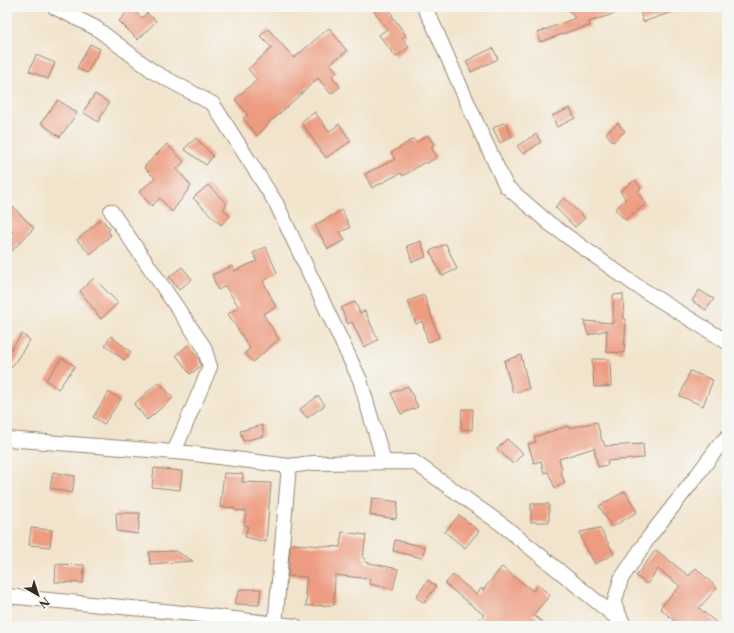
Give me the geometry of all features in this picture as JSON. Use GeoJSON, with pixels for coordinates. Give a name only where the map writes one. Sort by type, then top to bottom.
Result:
{"type":"FeatureCollection","features":[{"type":"Feature","properties":{"kind":"street"},"geometry":{"type":"LineString","coordinates":[[54,7],[96,28],[154,72],[212,104],[280,210],[360,380],[384,462]]}},
{"type":"Feature","properties":{"kind":"street"},"geometry":{"type":"LineString","coordinates":[[424,7],[506,186],[550,224],[637,286],[727,342]]}},
{"type":"Feature","properties":{"kind":"street"},"geometry":{"type":"LineString","coordinates":[[110,211],[204,347],[210,367],[174,452]]}},
{"type":"Feature","properties":{"kind":"street"},"geometry":{"type":"LineString","coordinates":[[625,624],[614,604],[621,579],[649,537],[727,437]]}},
{"type":"Feature","properties":{"kind":"street"},"geometry":{"type":"LineString","coordinates":[[7,439],[174,452],[289,466],[313,463],[414,462],[504,526],[625,624]]}},
{"type":"Feature","properties":{"kind":"street"},"geometry":{"type":"LineString","coordinates":[[275,625],[289,466]]}},
{"type":"Feature","properties":{"kind":"street"},"geometry":{"type":"LineString","coordinates":[[7,596],[174,612],[275,625],[295,626]]}},
{"type":"Feature","properties":{"kind":"building"},"geometry":{"type":"Polygon","coordinates":[[[371,7],[387,7],[406,35],[402,38],[409,47],[396,57],[379,35],[387,29],[371,7]]]}},
{"type":"Feature","properties":{"kind":"building"},"geometry":{"type":"Polygon","coordinates":[[[566,7],[628,7],[628,9],[589,22],[590,26],[540,42],[537,33],[575,18],[566,7]]]}},
{"type":"Feature","properties":{"kind":"building"},"geometry":{"type":"Polygon","coordinates":[[[639,7],[681,7],[681,9],[643,22],[639,7]]]}},
{"type":"Feature","properties":{"kind":"building"},"geometry":{"type":"Polygon","coordinates":[[[131,8],[142,18],[147,13],[156,21],[138,40],[119,21],[131,8]]]}},
{"type":"Feature","properties":{"kind":"building"},"geometry":{"type":"Polygon","coordinates":[[[329,28],[347,51],[330,64],[337,72],[332,76],[340,87],[331,94],[318,78],[269,122],[257,136],[243,118],[248,115],[235,99],[257,80],[248,69],[272,48],[260,36],[268,29],[294,58],[329,28]]]}},
{"type":"Feature","properties":{"kind":"building"},"geometry":{"type":"Polygon","coordinates":[[[90,44],[100,49],[87,73],[77,68],[90,44]]]}},
{"type":"Feature","properties":{"kind":"building"},"geometry":{"type":"Polygon","coordinates":[[[493,48],[498,59],[471,72],[466,61],[493,48]]]}},
{"type":"Feature","properties":{"kind":"building"},"geometry":{"type":"Polygon","coordinates":[[[36,55],[55,63],[48,79],[29,71],[36,55]]]}},
{"type":"Feature","properties":{"kind":"building"},"geometry":{"type":"Polygon","coordinates":[[[95,94],[109,103],[98,122],[83,112],[95,94]]]}},
{"type":"Feature","properties":{"kind":"building"},"geometry":{"type":"Polygon","coordinates":[[[58,100],[77,113],[60,137],[41,123],[58,100]]]}},
{"type":"Feature","properties":{"kind":"building"},"geometry":{"type":"Polygon","coordinates":[[[570,108],[575,118],[557,127],[552,116],[570,108]]]}},
{"type":"Feature","properties":{"kind":"building"},"geometry":{"type":"Polygon","coordinates":[[[315,112],[329,132],[339,124],[351,141],[326,158],[301,122],[315,112]]]}},
{"type":"Feature","properties":{"kind":"building"},"geometry":{"type":"Polygon","coordinates":[[[505,122],[512,136],[500,143],[493,128],[505,122]]]}},
{"type":"Feature","properties":{"kind":"building"},"geometry":{"type":"Polygon","coordinates":[[[618,123],[625,131],[613,142],[606,133],[618,123]]]}},
{"type":"Feature","properties":{"kind":"building"},"geometry":{"type":"Polygon","coordinates":[[[536,134],[541,142],[523,154],[517,146],[536,134]]]}},
{"type":"Feature","properties":{"kind":"building"},"geometry":{"type":"Polygon","coordinates":[[[428,135],[434,145],[431,147],[437,157],[426,164],[425,162],[403,176],[401,173],[372,188],[365,174],[395,159],[391,153],[413,139],[416,142],[428,135]]]}},
{"type":"Feature","properties":{"kind":"building"},"geometry":{"type":"Polygon","coordinates":[[[196,138],[213,156],[206,165],[184,149],[196,138]]]}},
{"type":"Feature","properties":{"kind":"building"},"geometry":{"type":"Polygon","coordinates":[[[167,144],[184,162],[177,169],[191,186],[172,212],[160,198],[152,206],[139,192],[155,178],[144,167],[167,144]]]}},
{"type":"Feature","properties":{"kind":"building"},"geometry":{"type":"Polygon","coordinates":[[[635,180],[641,188],[637,192],[646,204],[625,220],[615,209],[626,199],[620,191],[635,180]]]}},
{"type":"Feature","properties":{"kind":"building"},"geometry":{"type":"Polygon","coordinates":[[[208,185],[227,204],[223,209],[230,216],[221,225],[193,198],[208,185]]]}},
{"type":"Feature","properties":{"kind":"building"},"geometry":{"type":"Polygon","coordinates":[[[564,198],[585,218],[575,227],[555,207],[564,198]]]}},
{"type":"Feature","properties":{"kind":"building"},"geometry":{"type":"Polygon","coordinates":[[[7,201],[34,228],[7,256],[7,238],[13,232],[7,226],[7,201]]]}},
{"type":"Feature","properties":{"kind":"building"},"geometry":{"type":"Polygon","coordinates":[[[342,210],[350,228],[340,232],[345,240],[328,249],[315,225],[342,210]]]}},
{"type":"Feature","properties":{"kind":"building"},"geometry":{"type":"Polygon","coordinates":[[[101,219],[110,229],[108,231],[111,235],[90,254],[77,240],[101,219]]]}},
{"type":"Feature","properties":{"kind":"building"},"geometry":{"type":"Polygon","coordinates":[[[421,241],[426,257],[412,262],[407,246],[421,241]]]}},
{"type":"Feature","properties":{"kind":"building"},"geometry":{"type":"Polygon","coordinates":[[[446,244],[457,269],[442,276],[430,251],[446,244]]]}},
{"type":"Feature","properties":{"kind":"building"},"geometry":{"type":"Polygon","coordinates":[[[266,247],[277,273],[263,281],[276,307],[263,314],[279,339],[253,362],[245,353],[250,348],[228,314],[239,307],[225,286],[218,290],[212,275],[232,266],[234,271],[257,261],[253,253],[266,247]]]}},
{"type":"Feature","properties":{"kind":"building"},"geometry":{"type":"Polygon","coordinates":[[[182,267],[192,279],[179,290],[169,277],[182,267]]]}},
{"type":"Feature","properties":{"kind":"building"},"geometry":{"type":"Polygon","coordinates":[[[94,278],[118,303],[101,319],[80,291],[94,278]]]}},
{"type":"Feature","properties":{"kind":"building"},"geometry":{"type":"Polygon","coordinates":[[[699,290],[714,299],[706,310],[692,301],[699,290]]]}},
{"type":"Feature","properties":{"kind":"building"},"geometry":{"type":"Polygon","coordinates":[[[623,294],[624,319],[626,319],[624,353],[606,352],[607,330],[588,335],[584,321],[613,323],[613,295],[623,294]]]}},
{"type":"Feature","properties":{"kind":"building"},"geometry":{"type":"Polygon","coordinates":[[[424,295],[439,338],[428,342],[422,321],[416,324],[408,301],[424,295]]]}},
{"type":"Feature","properties":{"kind":"building"},"geometry":{"type":"Polygon","coordinates":[[[355,302],[360,313],[365,311],[378,340],[364,347],[352,322],[348,324],[341,308],[355,302]]]}},
{"type":"Feature","properties":{"kind":"building"},"geometry":{"type":"Polygon","coordinates":[[[22,334],[30,340],[11,368],[7,365],[7,355],[22,334]]]}},
{"type":"Feature","properties":{"kind":"building"},"geometry":{"type":"Polygon","coordinates":[[[111,336],[131,352],[124,360],[105,345],[111,336]]]}},
{"type":"Feature","properties":{"kind":"building"},"geometry":{"type":"Polygon","coordinates":[[[188,345],[199,359],[201,366],[190,374],[176,355],[188,345]]]}},
{"type":"Feature","properties":{"kind":"building"},"geometry":{"type":"Polygon","coordinates":[[[521,355],[529,389],[513,393],[504,361],[521,355]]]}},
{"type":"Feature","properties":{"kind":"building"},"geometry":{"type":"Polygon","coordinates":[[[62,358],[75,366],[58,389],[46,380],[62,358]]]}},
{"type":"Feature","properties":{"kind":"building"},"geometry":{"type":"Polygon","coordinates":[[[592,359],[610,359],[611,386],[594,387],[592,359]]]}},
{"type":"Feature","properties":{"kind":"building"},"geometry":{"type":"Polygon","coordinates":[[[690,371],[713,380],[703,406],[680,396],[690,371]]]}},
{"type":"Feature","properties":{"kind":"building"},"geometry":{"type":"Polygon","coordinates":[[[159,382],[173,398],[147,420],[134,404],[159,382]]]}},
{"type":"Feature","properties":{"kind":"building"},"geometry":{"type":"Polygon","coordinates":[[[408,386],[418,407],[401,414],[391,393],[408,386]]]}},
{"type":"Feature","properties":{"kind":"building"},"geometry":{"type":"Polygon","coordinates":[[[109,392],[121,399],[104,424],[93,417],[109,392]]]}},
{"type":"Feature","properties":{"kind":"building"},"geometry":{"type":"Polygon","coordinates":[[[318,396],[325,405],[307,418],[300,409],[318,396]]]}},
{"type":"Feature","properties":{"kind":"building"},"geometry":{"type":"Polygon","coordinates":[[[462,409],[473,409],[472,430],[461,429],[462,409]]]}},
{"type":"Feature","properties":{"kind":"building"},"geometry":{"type":"Polygon","coordinates":[[[597,422],[602,441],[605,446],[643,444],[644,458],[607,461],[608,465],[598,467],[594,448],[559,459],[562,469],[560,470],[565,483],[555,488],[548,472],[544,473],[541,461],[534,463],[528,444],[536,442],[534,437],[568,426],[569,428],[597,422]]]}},
{"type":"Feature","properties":{"kind":"building"},"geometry":{"type":"Polygon","coordinates":[[[262,425],[264,436],[243,441],[240,431],[262,425]]]}},
{"type":"Feature","properties":{"kind":"building"},"geometry":{"type":"Polygon","coordinates":[[[507,439],[523,453],[513,464],[497,449],[507,439]]]}},
{"type":"Feature","properties":{"kind":"building"},"geometry":{"type":"Polygon","coordinates":[[[154,468],[182,471],[180,490],[152,487],[154,468]]]}},
{"type":"Feature","properties":{"kind":"building"},"geometry":{"type":"Polygon","coordinates":[[[53,472],[75,476],[72,493],[50,488],[53,472]]]}},
{"type":"Feature","properties":{"kind":"building"},"geometry":{"type":"Polygon","coordinates":[[[224,473],[243,474],[242,482],[271,483],[266,542],[245,537],[248,526],[244,525],[246,511],[220,507],[224,473]]]}},
{"type":"Feature","properties":{"kind":"building"},"geometry":{"type":"Polygon","coordinates":[[[625,491],[637,512],[612,527],[599,506],[625,491]]]}},
{"type":"Feature","properties":{"kind":"building"},"geometry":{"type":"Polygon","coordinates":[[[372,498],[398,502],[396,519],[370,515],[372,498]]]}},
{"type":"Feature","properties":{"kind":"building"},"geometry":{"type":"Polygon","coordinates":[[[531,504],[549,504],[549,522],[531,522],[531,504]]]}},
{"type":"Feature","properties":{"kind":"building"},"geometry":{"type":"Polygon","coordinates":[[[116,513],[140,513],[138,534],[117,531],[116,513]]]}},
{"type":"Feature","properties":{"kind":"building"},"geometry":{"type":"Polygon","coordinates":[[[459,515],[479,531],[465,548],[445,532],[459,515]]]}},
{"type":"Feature","properties":{"kind":"building"},"geometry":{"type":"Polygon","coordinates":[[[31,528],[52,530],[50,547],[29,545],[31,528]]]}},
{"type":"Feature","properties":{"kind":"building"},"geometry":{"type":"Polygon","coordinates":[[[600,528],[614,554],[595,564],[582,540],[580,532],[600,528]]]}},
{"type":"Feature","properties":{"kind":"building"},"geometry":{"type":"Polygon","coordinates":[[[342,532],[366,535],[363,558],[365,558],[365,562],[398,569],[393,589],[369,584],[370,579],[335,575],[334,605],[306,606],[307,594],[305,594],[307,577],[288,576],[291,544],[340,547],[342,532]]]}},
{"type":"Feature","properties":{"kind":"building"},"geometry":{"type":"Polygon","coordinates":[[[395,540],[425,547],[422,558],[393,551],[395,540]]]}},
{"type":"Feature","properties":{"kind":"building"},"geometry":{"type":"Polygon","coordinates":[[[656,550],[689,576],[696,568],[717,588],[699,608],[720,626],[680,626],[660,608],[680,586],[658,569],[647,584],[636,576],[656,550]]]}},
{"type":"Feature","properties":{"kind":"building"},"geometry":{"type":"Polygon","coordinates":[[[176,551],[193,561],[150,564],[149,552],[176,551]]]}},
{"type":"Feature","properties":{"kind":"building"},"geometry":{"type":"Polygon","coordinates":[[[56,564],[84,565],[83,583],[55,582],[56,564]]]}},
{"type":"Feature","properties":{"kind":"building"},"geometry":{"type":"Polygon","coordinates":[[[502,567],[533,591],[538,585],[550,595],[533,615],[548,626],[474,626],[484,615],[445,584],[453,575],[477,595],[481,588],[483,590],[502,567]]]}},
{"type":"Feature","properties":{"kind":"building"},"geometry":{"type":"Polygon","coordinates":[[[428,580],[436,586],[424,603],[416,597],[428,580]]]}},
{"type":"Feature","properties":{"kind":"building"},"geometry":{"type":"Polygon","coordinates":[[[240,589],[261,589],[259,605],[234,604],[240,589]]]}}]}
